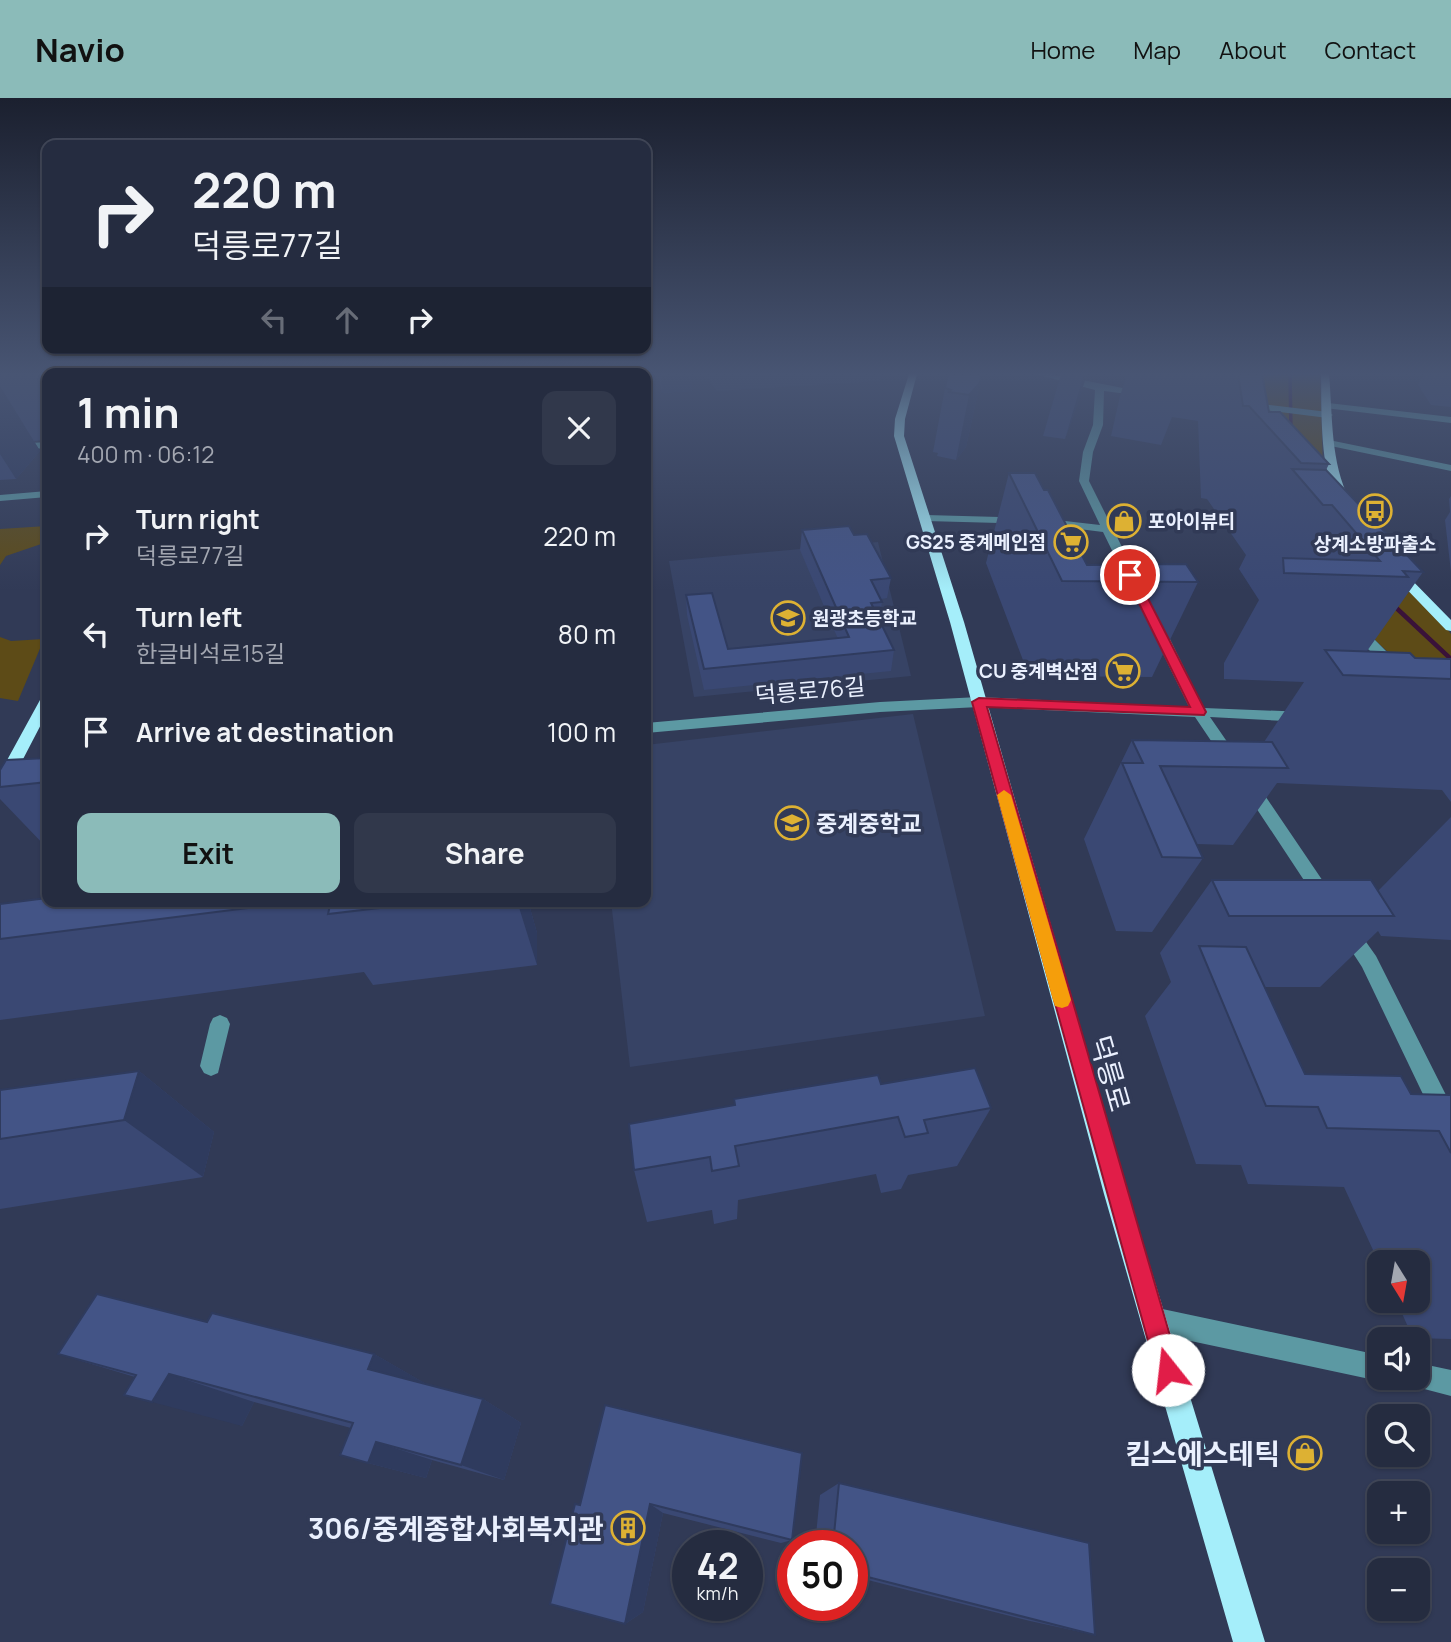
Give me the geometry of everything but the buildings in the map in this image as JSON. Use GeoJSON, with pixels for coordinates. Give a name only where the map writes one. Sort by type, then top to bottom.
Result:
{"type":"FeatureCollection","features":[{"type":"Feature","properties":{"kind":"main road","name":"덕릉로"},"geometry":{"type":"LineString","coordinates":[[902,446],[926,518],[1153,1320],[1249,1642]]}},
{"type":"Feature","properties":{"kind":"main road"},"geometry":{"type":"LineString","coordinates":[[1330,446],[1339,488],[1353,514]]}},
{"type":"Feature","properties":{"kind":"main road"},"geometry":{"type":"LineString","coordinates":[[1390,565],[1450,626]]}},
{"type":"Feature","properties":{"kind":"main road"},"geometry":{"type":"LineString","coordinates":[[4,794],[42,711]]}},
{"type":"Feature","properties":{"kind":"street"},"geometry":{"type":"LineString","coordinates":[[0,448],[30,446]]}},
{"type":"Feature","properties":{"kind":"street"},"geometry":{"type":"LineString","coordinates":[[1090,446],[1084,481],[1199,712],[1369,962],[1451,1128]]}},
{"type":"Feature","properties":{"kind":"street"},"geometry":{"type":"LineString","coordinates":[[1344,446],[1451,468]]}},
{"type":"Feature","properties":{"kind":"street"},"geometry":{"type":"LineString","coordinates":[[0,498],[42,494]]}},
{"type":"Feature","properties":{"kind":"street"},"geometry":{"type":"LineString","coordinates":[[926,518],[1040,520],[1108,529]]}},
{"type":"Feature","properties":{"kind":"street"},"geometry":{"type":"LineString","coordinates":[[1347,621],[1405,678]]}},
{"type":"Feature","properties":{"kind":"street","name":"덕릉로76길"},"geometry":{"type":"LineString","coordinates":[[651,728],[880,707],[979,702],[1318,717]]}},
{"type":"Feature","properties":{"kind":"street"},"geometry":{"type":"LineString","coordinates":[[211,1066],[220,1024]]}},
{"type":"Feature","properties":{"kind":"street"},"geometry":{"type":"LineString","coordinates":[[1153,1320],[1367,1365]]}},
{"type":"Feature","properties":{"kind":"street"},"geometry":{"type":"LineString","coordinates":[[1430,1379],[1451,1383]]}},
{"type":"Feature","properties":{"kind":"shaded area"},"geometry":{"type":"Polygon","coordinates":[[[1271,446],[1322,446],[1323,470],[1451,634],[1451,710],[1376,641],[1314,570],[1271,446]]]}},
{"type":"Feature","properties":{"kind":"shaded area"},"geometry":{"type":"Polygon","coordinates":[[[42,526],[42,544],[6,556],[0,565],[0,529],[42,526]]]}},
{"type":"Feature","properties":{"kind":"shaded area","name":"원광초등학교"},"geometry":{"type":"Polygon","coordinates":[[[878,542],[911,676],[694,697],[669,561],[878,542]]]}},
{"type":"Feature","properties":{"kind":"shaded area"},"geometry":{"type":"Polygon","coordinates":[[[0,637],[11,641],[42,639],[18,701],[0,698],[0,637]]]}},
{"type":"Feature","properties":{"kind":"shaded area","name":"중계중학교"},"geometry":{"type":"Polygon","coordinates":[[[913,714],[985,1016],[630,1067],[612,907],[651,907],[651,744],[913,714]]]}},
{"type":"Feature","properties":{"kind":"waterway"},"geometry":{"type":"LineString","coordinates":[[1391,603],[1451,659]]}},
{"type":"Feature","properties":{"kind":"slow traffic"},"geometry":{"type":"LineString","coordinates":[[1004,795],[1062,1000]]}},
{"type":"Feature","properties":{"kind":"place","name":"상계소방파출소"},"geometry":{"type":"Point","coordinates":[1375,511]}},
{"type":"Feature","properties":{"kind":"place","name":"포아이뷰티"},"geometry":{"type":"Point","coordinates":[1124,521]}},
{"type":"Feature","properties":{"kind":"place","name":"GS25 중계메인점"},"geometry":{"type":"Point","coordinates":[1071,542]}},
{"type":"Feature","properties":{"kind":"place","name":"원광초등학교"},"geometry":{"type":"Point","coordinates":[788,618]}},
{"type":"Feature","properties":{"kind":"place","name":"CU 중계벽산점"},"geometry":{"type":"Point","coordinates":[1123,671]}},
{"type":"Feature","properties":{"kind":"place","name":"중계중학교"},"geometry":{"type":"Point","coordinates":[792,823]}},
{"type":"Feature","properties":{"kind":"place","name":"킴스에스테틱"},"geometry":{"type":"Point","coordinates":[1305,1453]}},
{"type":"Feature","properties":{"kind":"place","name":"306/중계종합사회복지관"},"geometry":{"type":"Point","coordinates":[628,1528]}},
{"type":"Feature","properties":{"kind":"route"},"geometry":{"type":"LineString","coordinates":[[1130,575],[1199,712],[979,702],[1168,1370]]}}]}
